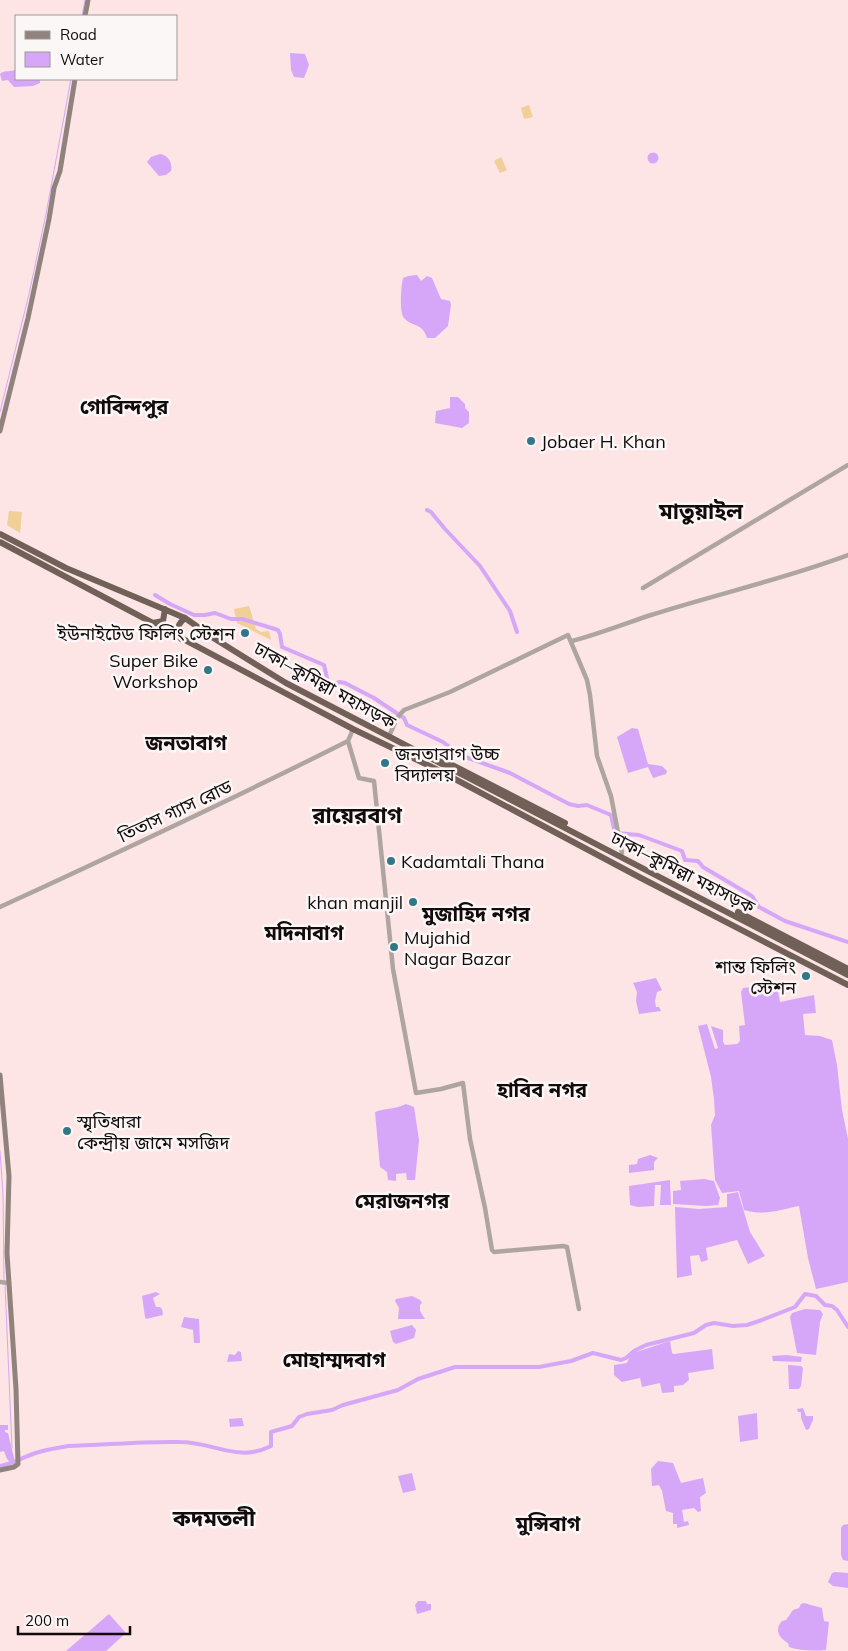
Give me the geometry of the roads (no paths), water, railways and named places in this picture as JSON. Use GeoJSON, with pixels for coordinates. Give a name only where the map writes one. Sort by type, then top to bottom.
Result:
{"type":"FeatureCollection","features":[{"type":"Feature","properties":{"kind":"highway"},"geometry":{"type":"LineString","coordinates":[[0,530],[66,568]]}},
{"type":"Feature","properties":{"kind":"highway","name":"ঢাকা–কুমিল্লা মহাসড়ক"},"geometry":{"type":"LineString","coordinates":[[0,534],[66,568],[185,618],[215,640],[286,683],[848,975]]}},
{"type":"Feature","properties":{"kind":"highway","name":"ঢাকা–কুমিল্লা মহাসড়ক"},"geometry":{"type":"LineString","coordinates":[[0,542],[353,729],[438,770],[632,874],[848,985]]}},
{"type":"Feature","properties":{"kind":"highway"},"geometry":{"type":"LineString","coordinates":[[153,623],[163,621],[165,609]]}},
{"type":"Feature","properties":{"kind":"highway"},"geometry":{"type":"LineString","coordinates":[[181,639],[177,630],[185,618]]}},
{"type":"Feature","properties":{"kind":"highway"},"geometry":{"type":"LineString","coordinates":[[332,707],[390,734],[848,970]]}},
{"type":"Feature","properties":{"kind":"main road"},"geometry":{"type":"LineString","coordinates":[[85,15],[88,0]]}},
{"type":"Feature","properties":{"kind":"main road"},"geometry":{"type":"LineString","coordinates":[[0,431],[43,248],[54,188],[60,171],[76,80]]}},
{"type":"Feature","properties":{"kind":"main road"},"geometry":{"type":"LineString","coordinates":[[0,1075],[9,1176],[7,1253],[16,1389],[18,1465],[0,1470]]}},
{"type":"Feature","properties":{"kind":"street"},"geometry":{"type":"LineString","coordinates":[[643,588],[848,465]]}},
{"type":"Feature","properties":{"kind":"street"},"geometry":{"type":"LineString","coordinates":[[572,641],[651,615],[769,580],[807,571],[848,555]]}},
{"type":"Feature","properties":{"kind":"street"},"geometry":{"type":"LineString","coordinates":[[390,734],[397,718],[404,711],[450,692],[568,635],[572,641],[574,652],[590,695],[594,743],[611,796],[622,853]]}},
{"type":"Feature","properties":{"kind":"street"},"geometry":{"type":"LineString","coordinates":[[353,729],[348,741],[359,778],[374,781],[392,969],[416,1093],[441,1089],[463,1082],[470,1139],[492,1250],[494,1252],[567,1247],[579,1309]]}},
{"type":"Feature","properties":{"kind":"street","name":"তিতাস গ্যাস রোড"},"geometry":{"type":"LineString","coordinates":[[0,907],[242,794],[348,741]]}},
{"type":"Feature","properties":{"kind":"street"},"geometry":{"type":"LineString","coordinates":[[0,1282],[9,1283]]}},
{"type":"Feature","properties":{"kind":"water"},"geometry":{"type":"Polygon","coordinates":[[[290,53],[305,54],[309,65],[304,78],[294,77],[291,70],[290,53]]]}},
{"type":"Feature","properties":{"kind":"water"},"geometry":{"type":"Polygon","coordinates":[[[15,70],[15,80],[40,80],[40,83],[33,86],[14,87],[8,80],[2,81],[0,74],[15,70]]]}},
{"type":"Feature","properties":{"kind":"water"},"geometry":{"type":"Polygon","coordinates":[[[653,152],[659,158],[653,164],[647,158],[653,152]]]}},
{"type":"Feature","properties":{"kind":"water"},"geometry":{"type":"Polygon","coordinates":[[[160,154],[171,162],[171,171],[166,175],[159,176],[147,162],[151,157],[160,154]]]}},
{"type":"Feature","properties":{"kind":"water"},"geometry":{"type":"Polygon","coordinates":[[[417,275],[421,281],[427,276],[432,278],[441,299],[450,301],[448,326],[435,338],[427,338],[420,327],[407,321],[402,315],[403,278],[417,275]]]}},
{"type":"Feature","properties":{"kind":"water"},"geometry":{"type":"Polygon","coordinates":[[[450,397],[458,397],[465,404],[465,408],[469,412],[469,423],[462,428],[435,423],[436,411],[450,408],[450,397]]]}},
{"type":"Feature","properties":{"kind":"water"},"geometry":{"type":"Polygon","coordinates":[[[632,728],[638,729],[648,764],[662,766],[667,771],[666,774],[653,778],[648,767],[628,773],[617,737],[632,728]]]}},
{"type":"Feature","properties":{"kind":"water"},"geometry":{"type":"Polygon","coordinates":[[[656,978],[662,990],[657,992],[655,1001],[656,1007],[659,1007],[661,1011],[639,1014],[636,1001],[637,992],[633,983],[656,978]]]}},
{"type":"Feature","properties":{"kind":"water"},"geometry":{"type":"Polygon","coordinates":[[[777,985],[780,1002],[814,995],[816,1013],[803,1014],[805,1035],[820,1036],[832,1040],[848,1139],[848,1282],[816,1289],[808,1258],[799,1206],[765,1212],[744,1210],[739,1191],[722,1193],[715,1180],[711,1125],[715,1115],[714,1099],[711,1077],[698,1026],[707,1024],[715,1049],[718,1048],[711,1026],[723,1030],[723,1042],[725,1045],[737,1044],[740,1041],[739,1026],[745,1025],[741,992],[743,988],[777,985]]]}},
{"type":"Feature","properties":{"kind":"water"},"geometry":{"type":"Polygon","coordinates":[[[406,1104],[414,1107],[419,1140],[415,1180],[407,1180],[406,1173],[396,1174],[396,1181],[388,1180],[387,1172],[380,1167],[375,1112],[406,1104]]]}},
{"type":"Feature","properties":{"kind":"water"},"geometry":{"type":"Polygon","coordinates":[[[650,1155],[658,1158],[654,1162],[654,1170],[629,1173],[629,1165],[637,1164],[638,1159],[650,1155]]]}},
{"type":"Feature","properties":{"kind":"water"},"geometry":{"type":"Polygon","coordinates":[[[704,1179],[714,1181],[720,1198],[718,1205],[673,1204],[673,1191],[681,1190],[680,1181],[704,1179]]]}},
{"type":"Feature","properties":{"kind":"water"},"geometry":{"type":"Polygon","coordinates":[[[670,1180],[671,1205],[660,1205],[661,1185],[655,1185],[654,1206],[638,1207],[630,1205],[629,1186],[670,1180]]]}},
{"type":"Feature","properties":{"kind":"water"},"geometry":{"type":"Polygon","coordinates":[[[738,1192],[750,1232],[765,1256],[748,1264],[737,1240],[706,1248],[708,1260],[701,1262],[699,1255],[690,1256],[692,1275],[677,1278],[675,1207],[699,1209],[727,1207],[727,1194],[738,1192]]]}},
{"type":"Feature","properties":{"kind":"water"},"geometry":{"type":"Polygon","coordinates":[[[156,1292],[160,1294],[153,1298],[156,1307],[162,1309],[163,1315],[146,1319],[142,1296],[156,1292]]]}},
{"type":"Feature","properties":{"kind":"water"},"geometry":{"type":"Polygon","coordinates":[[[412,1296],[422,1303],[420,1311],[425,1319],[398,1319],[399,1308],[395,1301],[396,1299],[412,1296]]]}},
{"type":"Feature","properties":{"kind":"water"},"geometry":{"type":"Polygon","coordinates":[[[805,1309],[820,1310],[823,1314],[820,1322],[816,1355],[797,1353],[790,1317],[792,1313],[805,1309]]]}},
{"type":"Feature","properties":{"kind":"water"},"geometry":{"type":"Polygon","coordinates":[[[184,1317],[199,1319],[200,1343],[194,1343],[193,1330],[181,1327],[184,1317]]]}},
{"type":"Feature","properties":{"kind":"water"},"geometry":{"type":"Polygon","coordinates":[[[412,1325],[416,1330],[414,1338],[396,1344],[393,1342],[390,1331],[412,1325]]]}},
{"type":"Feature","properties":{"kind":"water"},"geometry":{"type":"Polygon","coordinates":[[[670,1341],[672,1353],[674,1354],[712,1349],[714,1369],[688,1373],[689,1380],[683,1385],[674,1386],[674,1392],[662,1393],[660,1383],[642,1387],[640,1378],[622,1382],[614,1375],[614,1365],[627,1363],[630,1355],[633,1353],[670,1341]]]}},
{"type":"Feature","properties":{"kind":"water"},"geometry":{"type":"Polygon","coordinates":[[[238,1351],[241,1352],[242,1361],[227,1362],[229,1354],[235,1355],[238,1351]]]}},
{"type":"Feature","properties":{"kind":"water"},"geometry":{"type":"Polygon","coordinates":[[[772,1356],[802,1357],[801,1362],[773,1361],[772,1356]]]}},
{"type":"Feature","properties":{"kind":"water"},"geometry":{"type":"Polygon","coordinates":[[[788,1365],[801,1366],[803,1368],[799,1389],[789,1389],[788,1365]]]}},
{"type":"Feature","properties":{"kind":"water"},"geometry":{"type":"Polygon","coordinates":[[[803,1408],[806,1416],[813,1416],[809,1429],[806,1430],[801,1418],[801,1412],[798,1412],[797,1409],[803,1408]]]}},
{"type":"Feature","properties":{"kind":"water"},"geometry":{"type":"Polygon","coordinates":[[[757,1413],[758,1439],[740,1442],[738,1416],[757,1413]]]}},
{"type":"Feature","properties":{"kind":"water"},"geometry":{"type":"Polygon","coordinates":[[[242,1418],[244,1426],[230,1427],[229,1419],[242,1418]]]}},
{"type":"Feature","properties":{"kind":"water"},"geometry":{"type":"Polygon","coordinates":[[[0,1425],[8,1425],[8,1430],[5,1430],[5,1432],[8,1433],[15,1462],[11,1463],[7,1459],[4,1451],[0,1452],[0,1425]]]}},
{"type":"Feature","properties":{"kind":"water"},"geometry":{"type":"Polygon","coordinates":[[[658,1461],[673,1463],[681,1483],[703,1478],[706,1493],[700,1497],[701,1511],[698,1512],[694,1508],[682,1510],[684,1522],[688,1521],[689,1525],[677,1528],[677,1524],[673,1524],[673,1513],[666,1511],[659,1485],[652,1486],[651,1469],[658,1461]]]}},
{"type":"Feature","properties":{"kind":"water"},"geometry":{"type":"Polygon","coordinates":[[[412,1473],[416,1490],[403,1493],[398,1476],[412,1473]]]}},
{"type":"Feature","properties":{"kind":"water"},"geometry":{"type":"Polygon","coordinates":[[[848,1524],[848,1561],[843,1560],[841,1555],[841,1528],[843,1525],[848,1524]]]}},
{"type":"Feature","properties":{"kind":"water"},"geometry":{"type":"Polygon","coordinates":[[[832,1573],[848,1573],[848,1588],[833,1586],[828,1582],[832,1573]]]}},
{"type":"Feature","properties":{"kind":"water"},"geometry":{"type":"Polygon","coordinates":[[[418,1601],[426,1601],[427,1604],[431,1604],[431,1610],[417,1614],[415,1605],[418,1601]]]}},
{"type":"Feature","properties":{"kind":"water"},"geometry":{"type":"Polygon","coordinates":[[[804,1603],[822,1608],[824,1621],[829,1622],[826,1650],[789,1647],[788,1643],[779,1634],[778,1628],[782,1621],[786,1620],[793,1610],[799,1608],[804,1603]]]}},
{"type":"Feature","properties":{"kind":"water"},"geometry":{"type":"Polygon","coordinates":[[[109,1614],[126,1633],[106,1651],[66,1651],[109,1614]]]}},
{"type":"Feature","properties":{"kind":"waterway"},"geometry":{"type":"LineString","coordinates":[[82,15],[85,0]]}},
{"type":"Feature","properties":{"kind":"waterway"},"geometry":{"type":"LineString","coordinates":[[0,412],[29,294],[71,80]]}},
{"type":"Feature","properties":{"kind":"waterway"},"geometry":{"type":"LineString","coordinates":[[427,510],[431,512],[480,566],[510,611],[517,632]]}},
{"type":"Feature","properties":{"kind":"waterway"},"geometry":{"type":"LineString","coordinates":[[155,595],[194,615],[215,613],[231,619],[242,619],[278,630],[282,647],[324,665],[328,682],[331,685],[340,682],[345,683],[374,698],[404,718],[407,725],[443,742],[460,755],[510,773],[569,804],[587,805],[611,815],[615,833],[639,835],[682,851],[685,860],[698,861],[703,867],[752,896],[759,907],[785,921],[848,942]]}},
{"type":"Feature","properties":{"kind":"waterway"},"geometry":{"type":"LineString","coordinates":[[0,1151],[3,1195],[4,1280]]}},
{"type":"Feature","properties":{"kind":"waterway"},"geometry":{"type":"LineString","coordinates":[[5,1284],[12,1448]]}},
{"type":"Feature","properties":{"kind":"waterway"},"geometry":{"type":"LineString","coordinates":[[0,1466],[42,1451],[68,1446],[180,1442],[237,1452],[259,1451],[271,1446],[271,1432],[292,1426],[299,1417],[332,1410],[343,1405],[398,1390],[418,1379],[455,1367],[539,1367],[571,1361],[593,1353],[621,1360],[646,1345],[694,1333],[706,1325],[714,1323],[733,1326],[747,1325],[762,1320],[795,1307],[805,1294],[816,1296],[825,1305],[832,1306],[837,1310],[848,1327]]}},
{"type":"Feature","properties":{"kind":"place","name":"Jobaer H. Khan"},"geometry":{"type":"Point","coordinates":[531,441]}},
{"type":"Feature","properties":{"kind":"place","name":"ইউনাইটেড ফিলিং স্টেশন"},"geometry":{"type":"Point","coordinates":[245,633]}},
{"type":"Feature","properties":{"kind":"place","name":"Super Bike Workshop"},"geometry":{"type":"Point","coordinates":[208,670]}},
{"type":"Feature","properties":{"kind":"place","name":"জনতাবাগ উচ্চ বিদ্যালয়"},"geometry":{"type":"Point","coordinates":[385,763]}},
{"type":"Feature","properties":{"kind":"place","name":"Kadamtali Thana"},"geometry":{"type":"Point","coordinates":[391,861]}},
{"type":"Feature","properties":{"kind":"place","name":"khan manjil"},"geometry":{"type":"Point","coordinates":[413,902]}},
{"type":"Feature","properties":{"kind":"place","name":"Mujahid Nagar Bazar"},"geometry":{"type":"Point","coordinates":[394,947]}},
{"type":"Feature","properties":{"kind":"place","name":"শান্ত ফিলিং স্টেশন"},"geometry":{"type":"Point","coordinates":[806,976]}},
{"type":"Feature","properties":{"kind":"place","name":"স্মৃতিধারা কেন্দ্রীয় জামে মসজিদ"},"geometry":{"type":"Point","coordinates":[67,1131]}},
{"type":"Feature","properties":{"kind":"district","name":"গোবিন্দপুর"},"geometry":{"type":"Point","coordinates":[124,406]}},
{"type":"Feature","properties":{"kind":"district","name":"মাতুয়াইল"},"geometry":{"type":"Point","coordinates":[701,511]}},
{"type":"Feature","properties":{"kind":"district","name":"জনতাবাগ"},"geometry":{"type":"Point","coordinates":[186,742]}},
{"type":"Feature","properties":{"kind":"district","name":"রায়েরবাগ"},"geometry":{"type":"Point","coordinates":[357,815]}},
{"type":"Feature","properties":{"kind":"district","name":"মুজাহিদ নগর"},"geometry":{"type":"Point","coordinates":[476,913]}},
{"type":"Feature","properties":{"kind":"district","name":"মদিনাবাগ"},"geometry":{"type":"Point","coordinates":[304,932]}},
{"type":"Feature","properties":{"kind":"district","name":"হাবিব নগর"},"geometry":{"type":"Point","coordinates":[542,1089]}},
{"type":"Feature","properties":{"kind":"district","name":"মেরাজনগর"},"geometry":{"type":"Point","coordinates":[402,1200]}},
{"type":"Feature","properties":{"kind":"district","name":"মোহাম্মদবাগ"},"geometry":{"type":"Point","coordinates":[334,1359]}},
{"type":"Feature","properties":{"kind":"district","name":"কদমতলী"},"geometry":{"type":"Point","coordinates":[214,1518]}},
{"type":"Feature","properties":{"kind":"district","name":"মুন্সিবাগ"},"geometry":{"type":"Point","coordinates":[548,1523]}}]}
